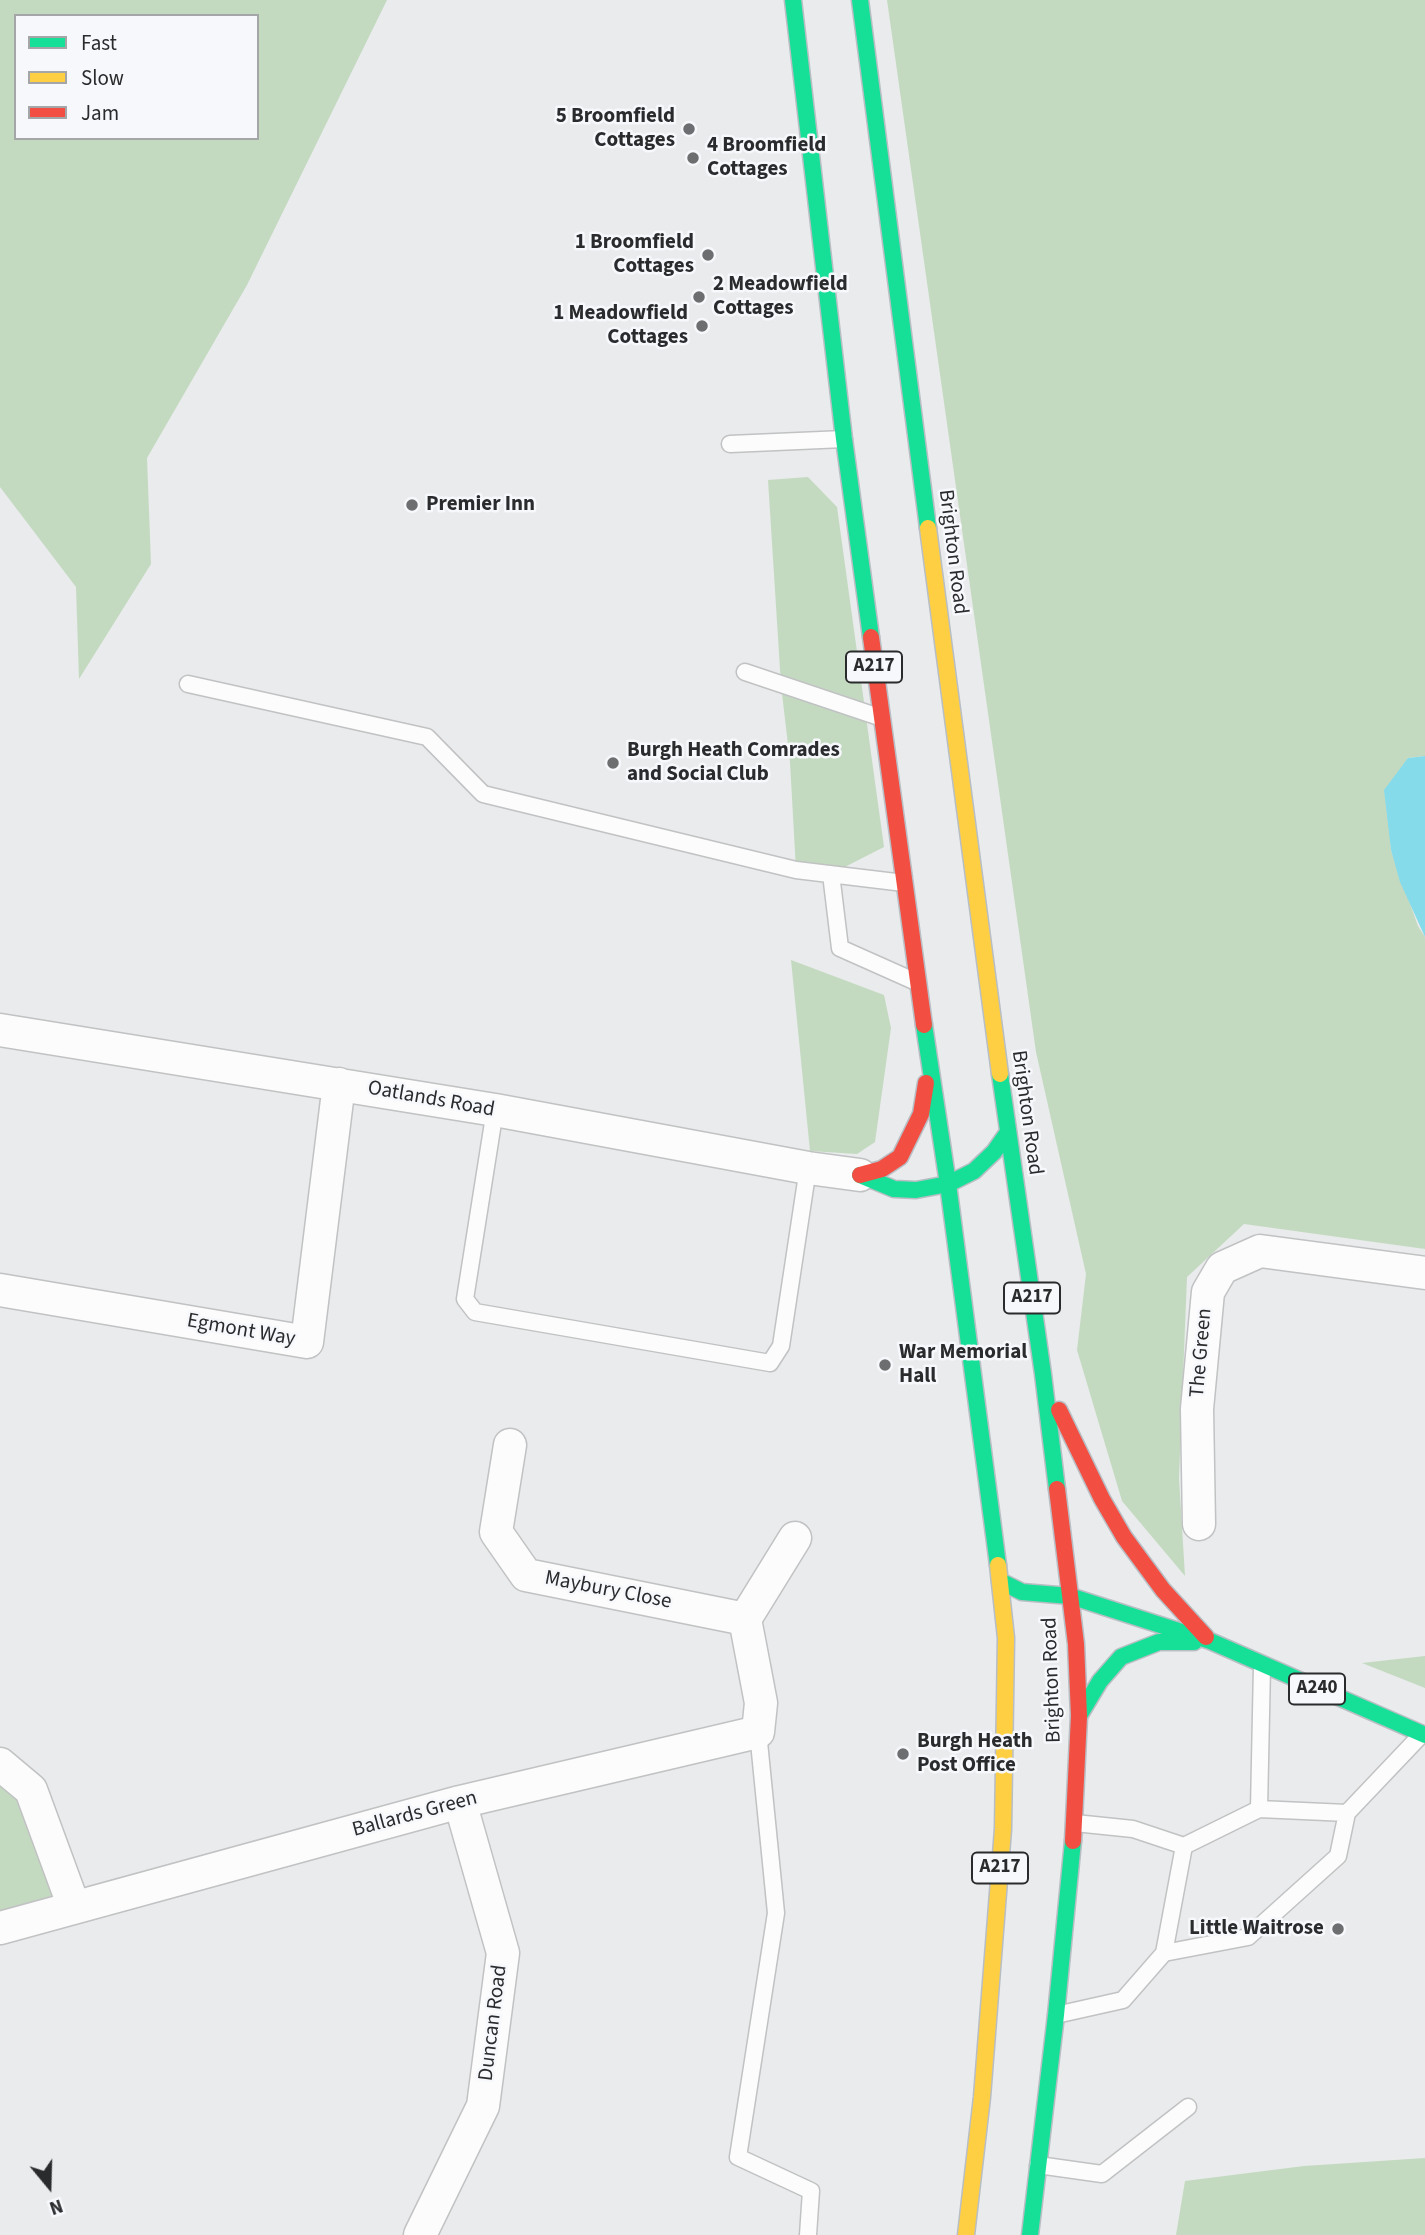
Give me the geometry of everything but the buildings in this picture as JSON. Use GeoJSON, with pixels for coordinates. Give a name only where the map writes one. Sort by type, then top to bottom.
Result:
{"type":"FeatureCollection","features":[{"type":"Feature","properties":{"kind":"highway","name":"A217"},"geometry":{"type":"LineString","coordinates":[[793,0],[844,439],[917,982],[948,1184],[1006,1638],[1002,1842],[982,2097],[966,2235]]}},
{"type":"Feature","properties":{"kind":"highway","name":"Brighton Road"},"geometry":{"type":"LineString","coordinates":[[860,0],[1007,1132],[1043,1374],[1076,1644],[1079,1716],[1075,1823],[1030,2235]]}},
{"type":"Feature","properties":{"kind":"highway"},"geometry":{"type":"LineString","coordinates":[[860,1175],[882,1169],[900,1157],[921,1114],[929,1062]]}},
{"type":"Feature","properties":{"kind":"highway"},"geometry":{"type":"LineString","coordinates":[[860,1175],[894,1189],[916,1191],[948,1184],[974,1171],[994,1152],[1007,1132]]}},
{"type":"Feature","properties":{"kind":"highway"},"geometry":{"type":"LineString","coordinates":[[1043,1374],[1077,1451],[1111,1515],[1163,1590],[1210,1641]]}},
{"type":"Feature","properties":{"kind":"highway","name":"A240"},"geometry":{"type":"LineString","coordinates":[[1000,1581],[1022,1592],[1070,1595],[1210,1641],[1262,1666],[1424,1734]]}},
{"type":"Feature","properties":{"kind":"highway"},"geometry":{"type":"LineString","coordinates":[[1031,1609],[1048,1599],[1070,1595]]}},
{"type":"Feature","properties":{"kind":"highway"},"geometry":{"type":"LineString","coordinates":[[1006,1638],[1017,1620]]}},
{"type":"Feature","properties":{"kind":"highway"},"geometry":{"type":"LineString","coordinates":[[1079,1716],[1100,1681],[1121,1657],[1159,1642],[1210,1641]]}},
{"type":"Feature","properties":{"kind":"street","name":"Oatlands Road"},"geometry":{"type":"LineString","coordinates":[[0,1030],[495,1110],[808,1168],[860,1175]]}},
{"type":"Feature","properties":{"kind":"street","name":"Egmont Way"},"geometry":{"type":"LineString","coordinates":[[0,1290],[307,1342],[339,1084]]}},
{"type":"Feature","properties":{"kind":"street","name":"The Green"},"geometry":{"type":"LineString","coordinates":[[1199,1524],[1197,1409],[1208,1292],[1222,1268],[1260,1251],[1425,1273]]}},
{"type":"Feature","properties":{"kind":"street","name":"Maybury Close"},"geometry":{"type":"LineString","coordinates":[[510,1445],[496,1532],[526,1575],[745,1619]]}},
{"type":"Feature","properties":{"kind":"street"},"geometry":{"type":"LineString","coordinates":[[758,1732],[761,1703],[745,1619],[795,1538]]}},
{"type":"Feature","properties":{"kind":"street","name":"Ballards Green"},"geometry":{"type":"LineString","coordinates":[[0,1928],[460,1802],[758,1732]]}},
{"type":"Feature","properties":{"kind":"street"},"geometry":{"type":"LineString","coordinates":[[0,1763],[31,1790],[74,1907]]}},
{"type":"Feature","properties":{"kind":"street","name":"Duncan Road"},"geometry":{"type":"LineString","coordinates":[[420,2235],[483,2106],[503,1953],[460,1802]]}},
{"type":"Feature","properties":{"kind":"lane"},"geometry":{"type":"LineString","coordinates":[[730,444],[844,439]]}},
{"type":"Feature","properties":{"kind":"lane"},"geometry":{"type":"LineString","coordinates":[[746,672],[881,718]]}},
{"type":"Feature","properties":{"kind":"lane"},"geometry":{"type":"LineString","coordinates":[[188,684],[427,737],[483,794],[796,870],[904,883]]}},
{"type":"Feature","properties":{"kind":"lane"},"geometry":{"type":"LineString","coordinates":[[831,874],[840,948],[917,982]]}},
{"type":"Feature","properties":{"kind":"lane"},"geometry":{"type":"LineString","coordinates":[[495,1110],[465,1299],[475,1312],[770,1363],[780,1346],[808,1168]]}},
{"type":"Feature","properties":{"kind":"lane"},"geometry":{"type":"LineString","coordinates":[[1259,1809],[1262,1666]]}},
{"type":"Feature","properties":{"kind":"lane"},"geometry":{"type":"LineString","coordinates":[[758,1732],[776,1913],[738,2157],[811,2191],[808,2235]]}},
{"type":"Feature","properties":{"kind":"lane"},"geometry":{"type":"LineString","coordinates":[[1164,1953],[1248,1937],[1338,1856],[1347,1813],[1424,1734]]}},
{"type":"Feature","properties":{"kind":"lane"},"geometry":{"type":"LineString","coordinates":[[1075,1823],[1133,1829],[1184,1846],[1259,1809],[1347,1813]]}},
{"type":"Feature","properties":{"kind":"lane"},"geometry":{"type":"LineString","coordinates":[[1056,2015],[1123,2000],[1164,1953],[1184,1846]]}},
{"type":"Feature","properties":{"kind":"lane"},"geometry":{"type":"LineString","coordinates":[[1038,2165],[1102,2174],[1188,2107]]}},
{"type":"Feature","properties":{"kind":"green space"},"geometry":{"type":"Polygon","coordinates":[[[0,0],[387,0],[247,285],[147,458],[151,564],[79,679],[76,587],[0,487],[0,0]]]}},
{"type":"Feature","properties":{"kind":"green space"},"geometry":{"type":"Polygon","coordinates":[[[887,0],[1425,0],[1425,756],[1408,758],[1390,834],[1391,850],[1418,926],[1425,937],[1425,1249],[1244,1224],[1187,1277],[1179,1478],[1185,1576],[1122,1501],[1077,1350],[1086,1274],[1036,1052],[887,0]]]}},
{"type":"Feature","properties":{"kind":"green space"},"geometry":{"type":"Polygon","coordinates":[[[808,477],[837,507],[884,847],[831,874],[796,870],[768,480],[808,477]]]}},
{"type":"Feature","properties":{"kind":"green space"},"geometry":{"type":"Polygon","coordinates":[[[791,960],[884,995],[891,1028],[875,1142],[857,1154],[810,1151],[791,960]]]}},
{"type":"Feature","properties":{"kind":"green space"},"geometry":{"type":"Polygon","coordinates":[[[1425,1656],[1425,1688],[1362,1663],[1425,1656]]]}},
{"type":"Feature","properties":{"kind":"green space"},"geometry":{"type":"Polygon","coordinates":[[[0,1764],[74,1907],[0,1928],[0,1764]]]}},
{"type":"Feature","properties":{"kind":"green space"},"geometry":{"type":"Polygon","coordinates":[[[1425,2158],[1425,2235],[1176,2235],[1185,2181],[1304,2166],[1425,2158]]]}},
{"type":"Feature","properties":{"kind":"water"},"geometry":{"type":"Polygon","coordinates":[[[1425,756],[1425,937],[1400,882],[1391,850],[1384,790],[1408,758],[1425,756]]]}},
{"type":"Feature","properties":{"kind":"traffic: fast"},"geometry":{"type":"LineString","coordinates":[[793,0],[844,439],[871,637]]}},
{"type":"Feature","properties":{"kind":"traffic: fast"},"geometry":{"type":"LineString","coordinates":[[860,0],[928,528]]}},
{"type":"Feature","properties":{"kind":"traffic: fast"},"geometry":{"type":"LineString","coordinates":[[924,1025],[948,1184],[998,1565]]}},
{"type":"Feature","properties":{"kind":"traffic: fast"},"geometry":{"type":"LineString","coordinates":[[1000,1074],[1057,1489]]}},
{"type":"Feature","properties":{"kind":"traffic: fast"},"geometry":{"type":"LineString","coordinates":[[860,1175],[894,1189],[916,1190],[948,1184],[974,1171],[994,1152],[1008,1132]]}},
{"type":"Feature","properties":{"kind":"traffic: fast"},"geometry":{"type":"LineString","coordinates":[[1000,1581],[1022,1592],[1070,1596],[1210,1641],[1425,1735]]}},
{"type":"Feature","properties":{"kind":"traffic: fast"},"geometry":{"type":"LineString","coordinates":[[1079,1716],[1100,1681],[1121,1657],[1159,1642],[1194,1642]]}},
{"type":"Feature","properties":{"kind":"traffic: fast"},"geometry":{"type":"LineString","coordinates":[[1030,2235],[1073,1841]]}},
{"type":"Feature","properties":{"kind":"traffic: slow"},"geometry":{"type":"LineString","coordinates":[[928,528],[1000,1074]]}},
{"type":"Feature","properties":{"kind":"traffic: slow"},"geometry":{"type":"LineString","coordinates":[[966,2235],[982,2097],[1003,1829],[1006,1638],[998,1565]]}},
{"type":"Feature","properties":{"kind":"traffic: jam"},"geometry":{"type":"LineString","coordinates":[[871,637],[924,1025]]}},
{"type":"Feature","properties":{"kind":"traffic: jam"},"geometry":{"type":"LineString","coordinates":[[860,1175],[882,1169],[900,1157],[921,1114],[926,1083]]}},
{"type":"Feature","properties":{"kind":"traffic: jam"},"geometry":{"type":"LineString","coordinates":[[1059,1410],[1102,1499],[1124,1537],[1163,1590],[1206,1637]]}},
{"type":"Feature","properties":{"kind":"traffic: jam"},"geometry":{"type":"LineString","coordinates":[[1057,1489],[1076,1644],[1079,1716],[1073,1841]]}},
{"type":"Feature","properties":{"kind":"place","name":"5 Broomfield Cottages"},"geometry":{"type":"Point","coordinates":[689,129]}},
{"type":"Feature","properties":{"kind":"place","name":"4 Broomfield Cottages"},"geometry":{"type":"Point","coordinates":[693,158]}},
{"type":"Feature","properties":{"kind":"place","name":"1 Broomfield Cottages"},"geometry":{"type":"Point","coordinates":[708,255]}},
{"type":"Feature","properties":{"kind":"place","name":"2 Meadowfield Cottages"},"geometry":{"type":"Point","coordinates":[699,297]}},
{"type":"Feature","properties":{"kind":"place","name":"1 Meadowfield Cottages"},"geometry":{"type":"Point","coordinates":[702,326]}},
{"type":"Feature","properties":{"kind":"place","name":"Premier Inn"},"geometry":{"type":"Point","coordinates":[412,505]}},
{"type":"Feature","properties":{"kind":"place","name":"Burgh Heath Comrades and Social Club"},"geometry":{"type":"Point","coordinates":[613,763]}},
{"type":"Feature","properties":{"kind":"place","name":"War Memorial Hall"},"geometry":{"type":"Point","coordinates":[885,1365]}},
{"type":"Feature","properties":{"kind":"place","name":"Burgh Heath Post Office"},"geometry":{"type":"Point","coordinates":[903,1754]}},
{"type":"Feature","properties":{"kind":"place","name":"Little Waitrose"},"geometry":{"type":"Point","coordinates":[1338,1929]}}]}
